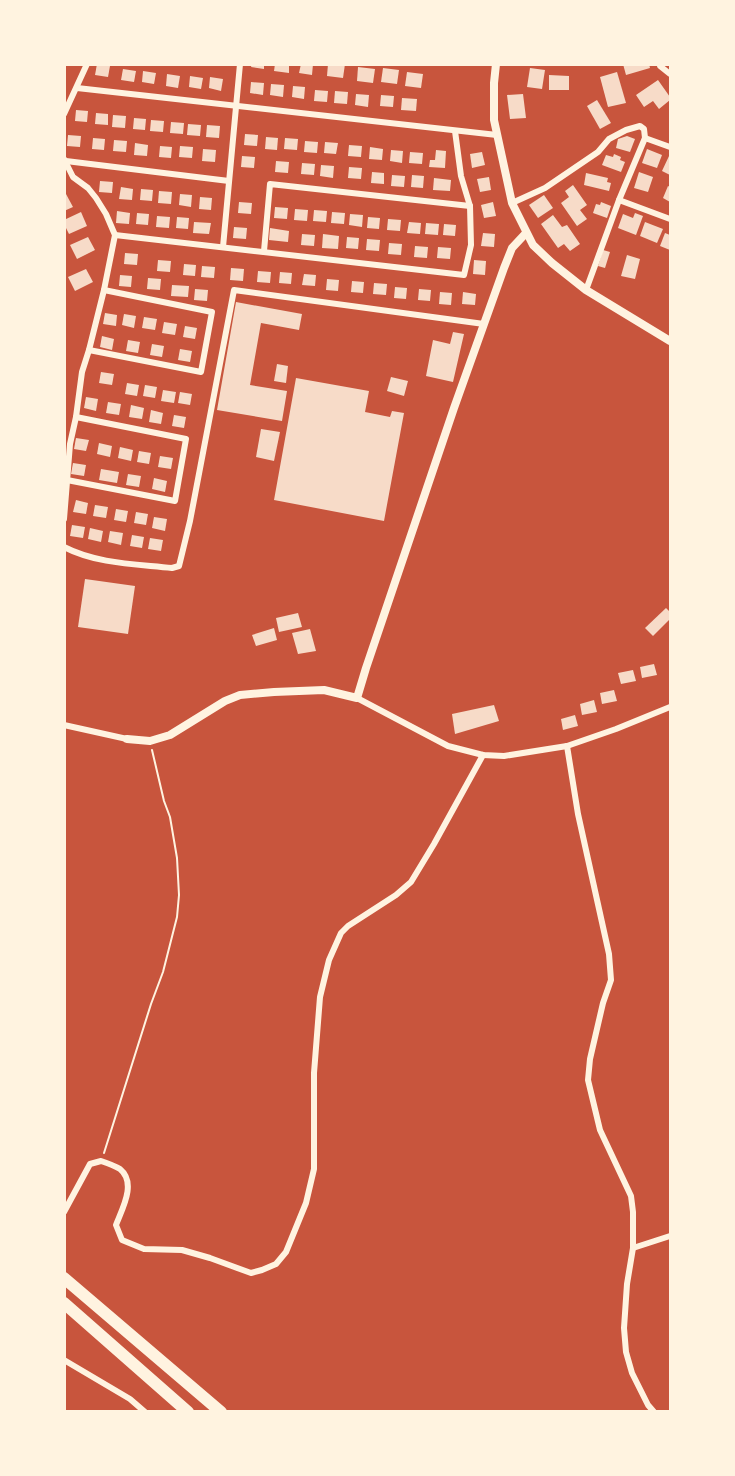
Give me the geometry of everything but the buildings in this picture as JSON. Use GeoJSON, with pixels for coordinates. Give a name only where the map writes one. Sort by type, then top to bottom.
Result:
{"type":"FeatureCollection","features":[{"type":"Feature","properties":{"kind":"highway"},"geometry":{"type":"LineString","coordinates":[[64,1278],[221,1412]]}},
{"type":"Feature","properties":{"kind":"highway"},"geometry":{"type":"LineString","coordinates":[[64,1303],[188,1412]]}},
{"type":"Feature","properties":{"kind":"street"},"geometry":{"type":"LineString","coordinates":[[64,114],[87,64]]}},
{"type":"Feature","properties":{"kind":"street"},"geometry":{"type":"LineString","coordinates":[[223,247],[240,64]]}},
{"type":"Feature","properties":{"kind":"street"},"geometry":{"type":"LineString","coordinates":[[496,64],[494,120],[512,203],[533,245],[586,290],[670,341]]}},
{"type":"Feature","properties":{"kind":"street"},"geometry":{"type":"LineString","coordinates":[[660,64],[670,74]]}},
{"type":"Feature","properties":{"kind":"street"},"geometry":{"type":"LineString","coordinates":[[77,88],[498,135]]}},
{"type":"Feature","properties":{"kind":"street"},"geometry":{"type":"LineString","coordinates":[[512,203],[546,189],[598,152],[609,139],[626,130],[640,126],[644,129],[645,138],[619,200],[586,290]]}},
{"type":"Feature","properties":{"kind":"street"},"geometry":{"type":"LineString","coordinates":[[115,235],[464,274],[471,245],[470,206],[461,176],[455,131]]}},
{"type":"Feature","properties":{"kind":"street"},"geometry":{"type":"LineString","coordinates":[[645,138],[670,147]]}},
{"type":"Feature","properties":{"kind":"street"},"geometry":{"type":"LineString","coordinates":[[65,160],[229,181]]}},
{"type":"Feature","properties":{"kind":"street"},"geometry":{"type":"LineString","coordinates":[[64,519],[70,444],[82,372],[104,290],[115,235],[96,198],[88,188],[73,177],[65,160]]}},
{"type":"Feature","properties":{"kind":"street"},"geometry":{"type":"LineString","coordinates":[[264,251],[270,184],[470,206]]}},
{"type":"Feature","properties":{"kind":"street"},"geometry":{"type":"LineString","coordinates":[[619,200],[670,219]]}},
{"type":"Feature","properties":{"kind":"street"},"geometry":{"type":"LineString","coordinates":[[357,698],[484,324],[512,248],[526,233]]}},
{"type":"Feature","properties":{"kind":"street"},"geometry":{"type":"LineString","coordinates":[[89,350],[201,372],[212,312],[104,290]]}},
{"type":"Feature","properties":{"kind":"street"},"geometry":{"type":"LineString","coordinates":[[64,547],[79,554],[107,561],[172,568],[179,566],[234,290],[484,324]]}},
{"type":"Feature","properties":{"kind":"street"},"geometry":{"type":"LineString","coordinates":[[67,480],[174,501],[186,439],[76,417]]}},
{"type":"Feature","properties":{"kind":"street"},"geometry":{"type":"LineString","coordinates":[[64,725],[127,739],[150,741],[170,735],[225,701],[240,695],[324,690],[357,698],[448,746],[483,755],[504,756],[567,746],[670,708]]}},
{"type":"Feature","properties":{"kind":"street"},"geometry":{"type":"LineString","coordinates":[[567,746],[578,814],[609,954],[611,980],[603,1003],[590,1059],[588,1080],[600,1130],[631,1196],[633,1248],[627,1284],[624,1328],[626,1352],[632,1373],[654,1412]]}},
{"type":"Feature","properties":{"kind":"street"},"geometry":{"type":"LineString","coordinates":[[64,1212],[90,1164],[102,1161],[120,1170],[127,1179],[129,1190],[116,1225],[122,1240],[144,1249],[182,1250],[251,1273],[276,1264],[286,1252],[306,1203],[314,1169],[315,1062],[320,997],[329,960],[342,933],[348,926],[396,895],[411,882],[483,755]]}},
{"type":"Feature","properties":{"kind":"street"},"geometry":{"type":"LineString","coordinates":[[633,1248],[670,1236]]}},
{"type":"Feature","properties":{"kind":"street"},"geometry":{"type":"LineString","coordinates":[[64,1360],[130,1399],[145,1412]]}},
{"type":"Feature","properties":{"kind":"path"},"geometry":{"type":"LineString","coordinates":[[102,1161],[163,972],[177,917],[179,895],[170,817],[150,741]]}}]}
